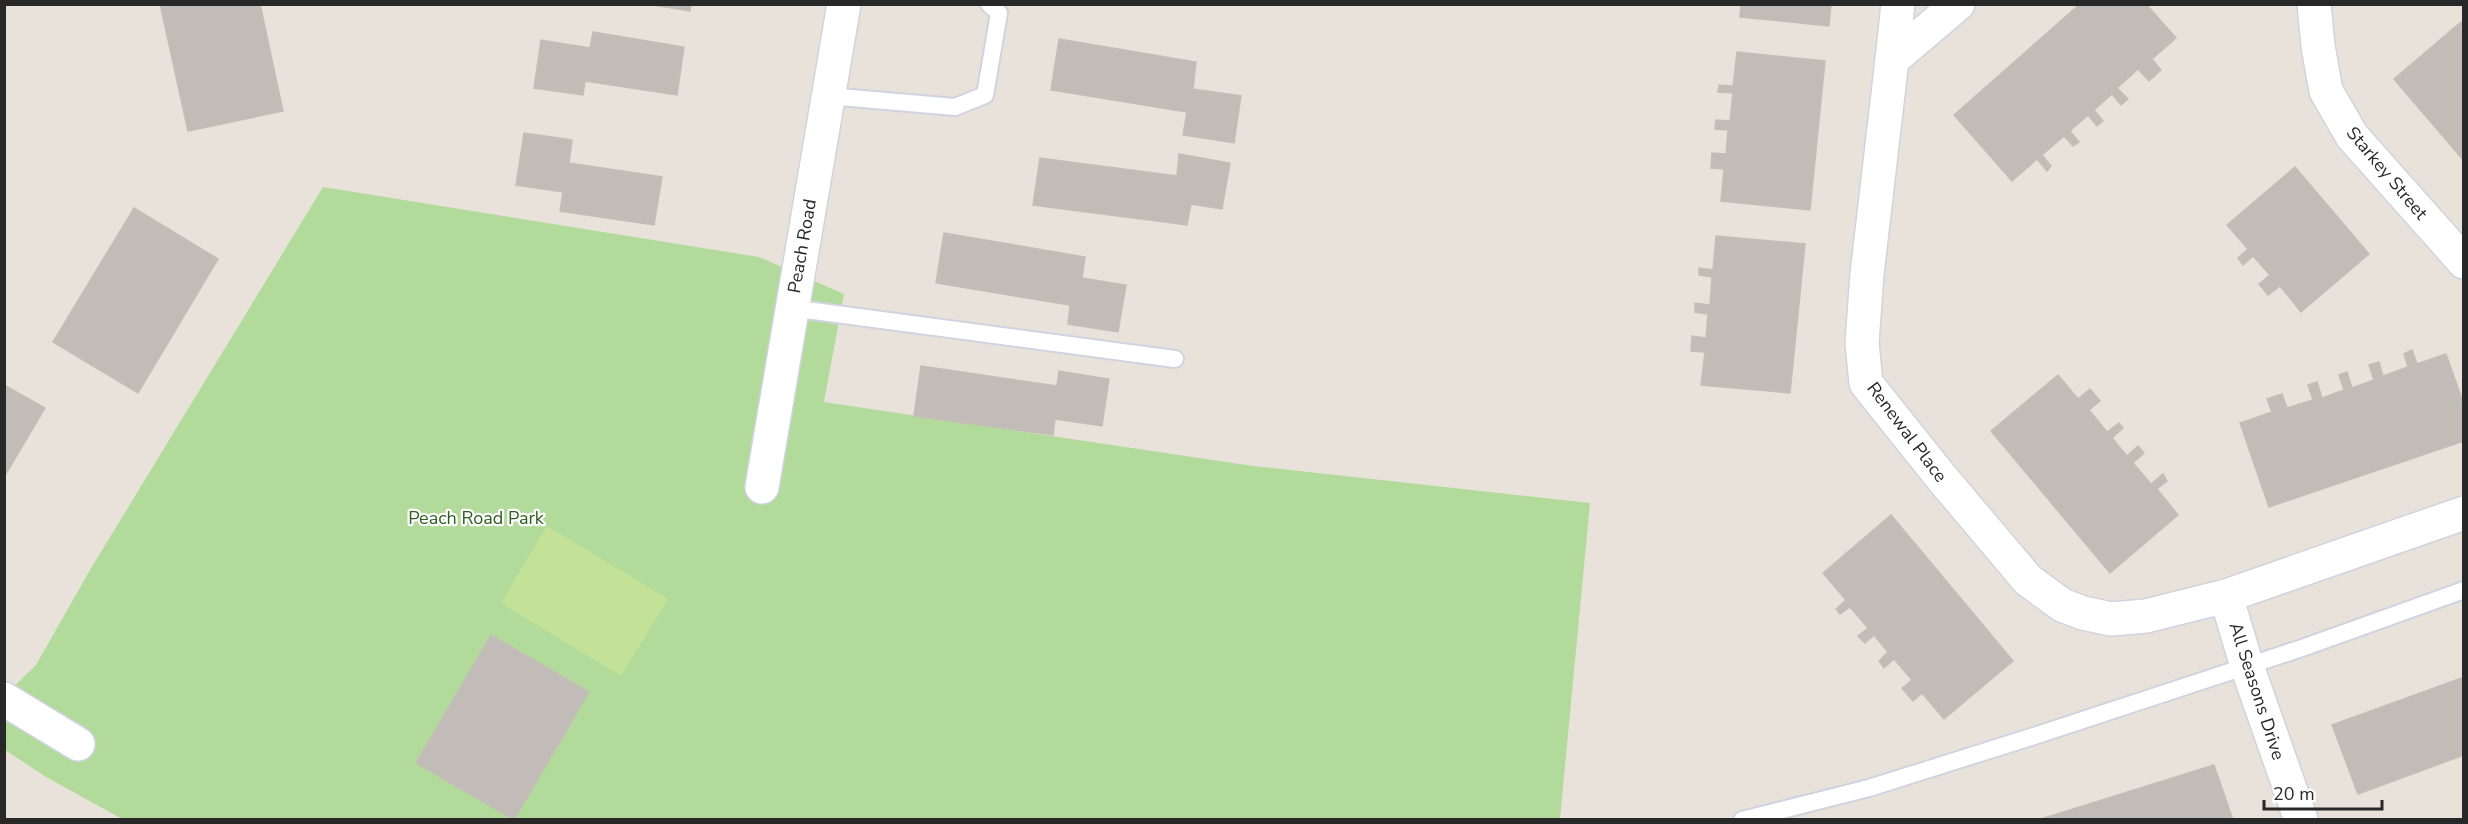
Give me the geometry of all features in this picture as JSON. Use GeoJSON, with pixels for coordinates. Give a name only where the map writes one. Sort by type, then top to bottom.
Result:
{"type":"FeatureCollection","features":[{"type":"Feature","properties":{"kind":"street","name":"Peach Road"},"geometry":{"type":"LineString","coordinates":[[762,487],[844,4]]}},
{"type":"Feature","properties":{"kind":"street","name":"Renewal Place"},"geometry":{"type":"LineString","coordinates":[[1898,4],[1867,274],[1862,343],[1866,383],[2028,580],[2062,604],[2083,613],[2111,619],[2146,616],[2226,596],[2463,513]]}},
{"type":"Feature","properties":{"kind":"street"},"geometry":{"type":"LineString","coordinates":[[1892,60],[1958,4]]}},
{"type":"Feature","properties":{"kind":"street","name":"Starkey Street"},"geometry":{"type":"LineString","coordinates":[[2314,4],[2326,91],[2352,136],[2463,262]]}},
{"type":"Feature","properties":{"kind":"street","name":"All Seasons Drive"},"geometry":{"type":"LineString","coordinates":[[2226,596],[2247,666],[2301,819]]}},
{"type":"Feature","properties":{"kind":"street"},"geometry":{"type":"LineString","coordinates":[[4,699],[78,744]]}},
{"type":"Feature","properties":{"kind":"lane"},"geometry":{"type":"LineString","coordinates":[[828,96],[955,107],[985,94],[999,13],[989,4]]}},
{"type":"Feature","properties":{"kind":"lane"},"geometry":{"type":"LineString","coordinates":[[792,308],[1175,359]]}},
{"type":"Feature","properties":{"kind":"lane"},"geometry":{"type":"LineString","coordinates":[[1742,819],[1869,788],[2247,666],[2463,590]]}},
{"type":"Feature","properties":{"kind":"green space","name":"Peach Road Park"},"geometry":{"type":"Polygon","coordinates":[[[323,187],[759,257],[844,294],[824,402],[1253,466],[1590,503],[1560,819],[124,820],[46,777],[5,750],[5,695],[36,665],[90,570],[323,187]]]}},
{"type":"Feature","properties":{"kind":"green space"},"geometry":{"type":"Polygon","coordinates":[[[547,526],[668,599],[621,676],[501,603],[547,526]]]}},
{"type":"Feature","properties":{"kind":"building"},"geometry":{"type":"Polygon","coordinates":[[[160,4],[260,4],[283,111],[188,131],[160,4]]]}},
{"type":"Feature","properties":{"kind":"building"},"geometry":{"type":"Polygon","coordinates":[[[647,4],[691,4],[690,11],[647,4]]]}},
{"type":"Feature","properties":{"kind":"building"},"geometry":{"type":"Polygon","coordinates":[[[1741,4],[1831,4],[1829,26],[1740,17],[1741,4]]]}},
{"type":"Feature","properties":{"kind":"building"},"geometry":{"type":"Polygon","coordinates":[[[2080,4],[2146,4],[2176,38],[2152,59],[2161,70],[2149,81],[2138,69],[2117,88],[2128,99],[2121,105],[2112,94],[2094,110],[2103,121],[2097,126],[2088,115],[2070,131],[2079,142],[2073,146],[2064,136],[2042,155],[2051,166],[2047,171],[2037,159],[2012,181],[1954,115],[2080,4]]]}},
{"type":"Feature","properties":{"kind":"building"},"geometry":{"type":"Polygon","coordinates":[[[2461,22],[2464,24],[2464,161],[2394,79],[2461,22]]]}},
{"type":"Feature","properties":{"kind":"building"},"geometry":{"type":"Polygon","coordinates":[[[593,32],[684,47],[677,95],[585,81],[583,95],[534,88],[541,40],[590,48],[593,32]]]}},
{"type":"Feature","properties":{"kind":"building"},"geometry":{"type":"Polygon","coordinates":[[[1059,39],[1196,62],[1193,89],[1241,96],[1234,143],[1183,135],[1187,112],[1051,90],[1059,39]]]}},
{"type":"Feature","properties":{"kind":"building"},"geometry":{"type":"Polygon","coordinates":[[[1737,52],[1825,61],[1810,210],[1721,201],[1724,169],[1711,168],[1712,153],[1726,154],[1728,130],[1715,129],[1716,120],[1730,121],[1733,93],[1718,92],[1719,85],[1733,86],[1737,52]]]}},
{"type":"Feature","properties":{"kind":"building"},"geometry":{"type":"Polygon","coordinates":[[[524,133],[572,140],[569,163],[662,177],[654,225],[560,211],[563,192],[516,185],[524,133]]]}},
{"type":"Feature","properties":{"kind":"building"},"geometry":{"type":"Polygon","coordinates":[[[1179,154],[1230,163],[1222,209],[1191,204],[1187,225],[1033,205],[1040,158],[1177,176],[1179,154]]]}},
{"type":"Feature","properties":{"kind":"building"},"geometry":{"type":"Polygon","coordinates":[[[2295,167],[2369,254],[2301,312],[2280,286],[2268,295],[2259,284],[2270,275],[2253,256],[2243,265],[2238,258],[2248,249],[2227,225],[2295,167]]]}},
{"type":"Feature","properties":{"kind":"building"},"geometry":{"type":"Polygon","coordinates":[[[134,208],[218,259],[138,393],[53,342],[134,208]]]}},
{"type":"Feature","properties":{"kind":"building"},"geometry":{"type":"Polygon","coordinates":[[[944,233],[1085,257],[1082,278],[1126,285],[1118,332],[1068,324],[1070,305],[936,283],[944,233]]]}},
{"type":"Feature","properties":{"kind":"building"},"geometry":{"type":"Polygon","coordinates":[[[1716,236],[1805,244],[1790,393],[1701,385],[1705,352],[1691,351],[1692,336],[1706,338],[1708,314],[1695,312],[1695,303],[1710,305],[1712,277],[1699,275],[1699,268],[1713,270],[1716,236]]]}},
{"type":"Feature","properties":{"kind":"building"},"geometry":{"type":"Polygon","coordinates":[[[2412,350],[2417,364],[2446,354],[2464,405],[2464,441],[2269,507],[2240,423],[2272,412],[2267,399],[2282,394],[2287,408],[2313,400],[2308,385],[2317,382],[2322,398],[2344,390],[2339,375],[2347,372],[2352,388],[2374,380],[2369,365],[2379,362],[2383,376],[2408,367],[2404,354],[2412,350]]]}},
{"type":"Feature","properties":{"kind":"building"},"geometry":{"type":"Polygon","coordinates":[[[921,366],[1057,386],[1059,371],[1109,379],[1102,426],[1055,419],[1053,435],[914,416],[921,366]]]}},
{"type":"Feature","properties":{"kind":"building"},"geometry":{"type":"Polygon","coordinates":[[[2058,375],[2078,399],[2090,389],[2100,401],[2089,410],[2107,432],[2119,423],[2123,428],[2112,438],[2127,456],[2138,446],[2144,453],[2133,463],[2151,484],[2163,474],[2167,481],[2157,489],[2178,515],[2110,573],[1991,431],[2058,375]]]}},
{"type":"Feature","properties":{"kind":"building"},"geometry":{"type":"Polygon","coordinates":[[[4,385],[45,408],[4,477],[4,385]]]}},
{"type":"Feature","properties":{"kind":"building"},"geometry":{"type":"Polygon","coordinates":[[[1891,515],[2013,661],[1944,719],[1922,693],[1913,701],[1902,688],[1912,680],[1894,659],[1884,668],[1879,661],[1888,652],[1874,635],[1865,643],[1858,636],[1868,628],[1850,607],[1840,614],[1836,609],[1846,600],[1823,573],[1891,515]]]}},
{"type":"Feature","properties":{"kind":"building"},"geometry":{"type":"Polygon","coordinates":[[[491,635],[589,692],[514,820],[416,763],[491,635]]]}},
{"type":"Feature","properties":{"kind":"building"},"geometry":{"type":"Polygon","coordinates":[[[2464,677],[2464,755],[2358,794],[2332,725],[2464,677]]]}},
{"type":"Feature","properties":{"kind":"building"},"geometry":{"type":"Polygon","coordinates":[[[2214,765],[2233,820],[2038,820],[2214,765]]]}}]}
